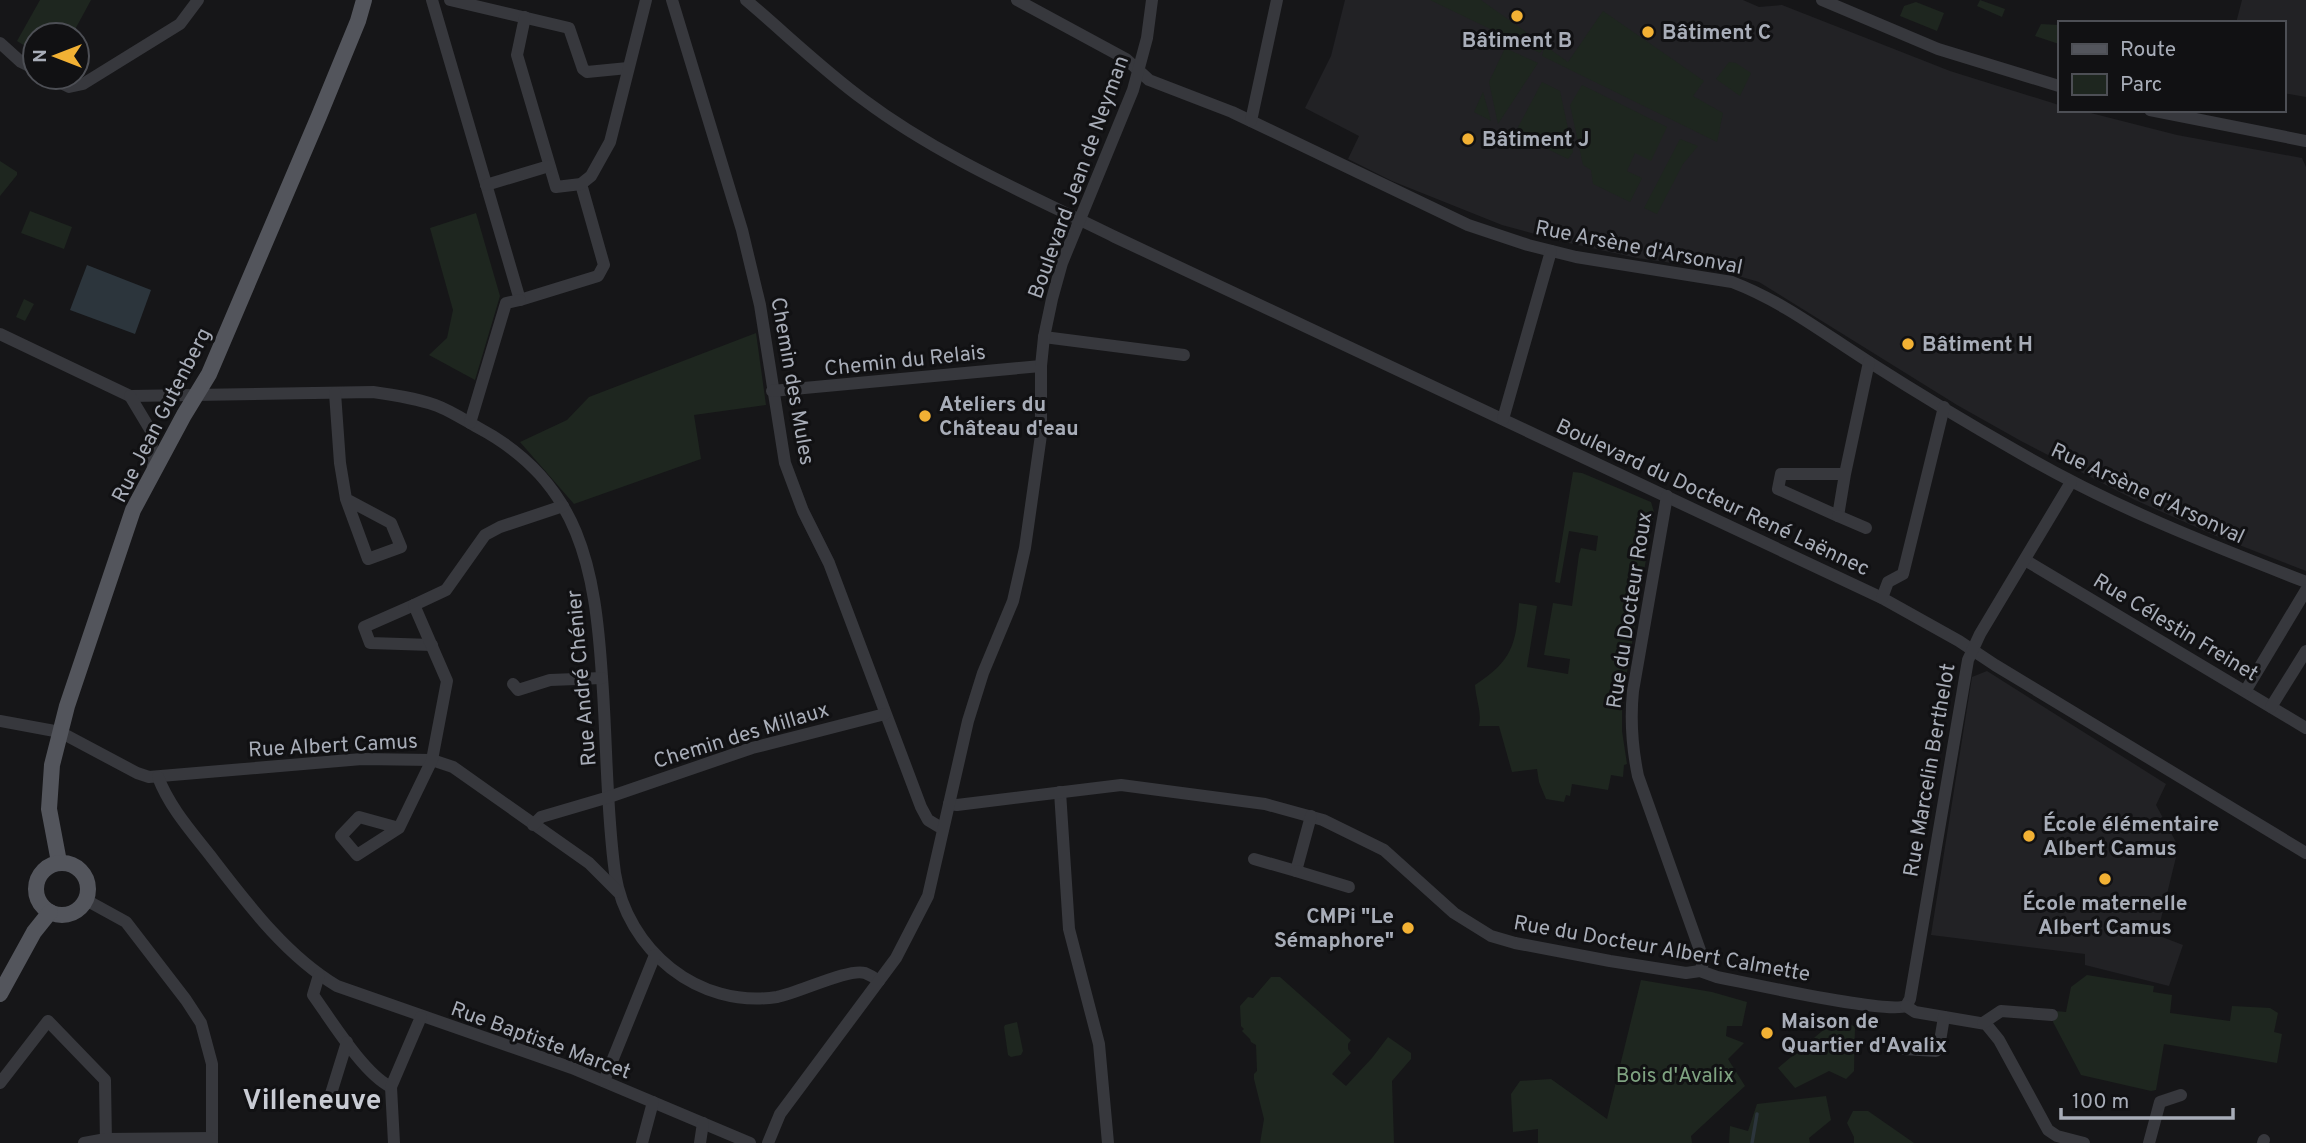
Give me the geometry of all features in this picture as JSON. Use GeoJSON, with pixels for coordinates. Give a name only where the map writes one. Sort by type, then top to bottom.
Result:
{"type":"FeatureCollection","features":[{"type":"Feature","properties":{"kind":"main road","name":"Rue Jean Gutenberg"},"geometry":{"type":"LineString","coordinates":[[59,862],[49,809],[52,765],[67,706],[133,510],[209,374],[290,186],[358,21],[364,0]]}},
{"type":"Feature","properties":{"kind":"main road"},"geometry":{"type":"LineString","coordinates":[[59,862],[69,863],[83,872],[89,889],[86,900],[68,915],[50,912],[38,900],[37,883],[45,869],[59,862]]}},
{"type":"Feature","properties":{"kind":"main road"},"geometry":{"type":"LineString","coordinates":[[0,994],[34,932],[50,912]]}},
{"type":"Feature","properties":{"kind":"street"},"geometry":{"type":"LineString","coordinates":[[91,79],[180,24],[198,0]]}},
{"type":"Feature","properties":{"kind":"street"},"geometry":{"type":"LineString","coordinates":[[432,0],[520,300]]}},
{"type":"Feature","properties":{"kind":"street"},"geometry":{"type":"LineString","coordinates":[[450,0],[569,28],[583,69],[587,72],[628,68]]}},
{"type":"Feature","properties":{"kind":"street"},"geometry":{"type":"LineString","coordinates":[[525,18],[517,55],[556,187],[581,184],[591,176],[610,142],[646,0]]}},
{"type":"Feature","properties":{"kind":"street","name":"Chemin des Mules"},"geometry":{"type":"LineString","coordinates":[[672,0],[742,230],[760,304],[785,463],[803,511],[829,562],[921,807],[928,820],[943,829]]}},
{"type":"Feature","properties":{"kind":"street","name":"Boulevard du Docteur René Laënnec"},"geometry":{"type":"LineString","coordinates":[[746,0],[863,100],[931,144],[1080,220],[1881,598],[1972,649],[2306,853]]}},
{"type":"Feature","properties":{"kind":"street","name":"Rue Arsène d'Arsonval"},"geometry":{"type":"LineString","coordinates":[[1017,0],[1126,59],[1149,80],[1251,121],[1468,225],[1551,251],[1732,282],[1788,307],[1869,362],[2071,482],[2183,534],[2306,582]]}},
{"type":"Feature","properties":{"kind":"street","name":"Boulevard Jean de Neyman"},"geometry":{"type":"LineString","coordinates":[[768,1143],[780,1114],[879,981],[904,944],[928,897],[968,720],[983,673],[1013,601],[1025,548],[1041,435],[1041,366],[1044,337],[1062,263],[1133,90],[1147,38],[1152,0]]}},
{"type":"Feature","properties":{"kind":"street"},"geometry":{"type":"LineString","coordinates":[[1251,121],[1277,0]]}},
{"type":"Feature","properties":{"kind":"street"},"geometry":{"type":"LineString","coordinates":[[1822,0],[1938,49],[2058,86]]}},
{"type":"Feature","properties":{"kind":"street"},"geometry":{"type":"LineString","coordinates":[[0,43],[21,62]]}},
{"type":"Feature","properties":{"kind":"street"},"geometry":{"type":"LineString","coordinates":[[2160,112],[2306,141]]}},
{"type":"Feature","properties":{"kind":"street"},"geometry":{"type":"LineString","coordinates":[[486,185],[549,166]]}},
{"type":"Feature","properties":{"kind":"street"},"geometry":{"type":"LineString","coordinates":[[470,423],[506,303],[598,276],[604,265],[581,184]]}},
{"type":"Feature","properties":{"kind":"street"},"geometry":{"type":"LineString","coordinates":[[1503,419],[1551,251]]}},
{"type":"Feature","properties":{"kind":"street","name":"Rue André Chénier"},"geometry":{"type":"LineString","coordinates":[[0,334],[130,396],[373,392],[437,405],[502,440],[525,459],[563,506],[575,528],[589,566],[597,606],[609,797]]}},
{"type":"Feature","properties":{"kind":"street"},"geometry":{"type":"LineString","coordinates":[[1044,337],[1184,355]]}},
{"type":"Feature","properties":{"kind":"street"},"geometry":{"type":"LineString","coordinates":[[1838,516],[1869,362]]}},
{"type":"Feature","properties":{"kind":"street","name":"Chemin du Relais"},"geometry":{"type":"LineString","coordinates":[[772,391],[1041,366]]}},
{"type":"Feature","properties":{"kind":"street"},"geometry":{"type":"LineString","coordinates":[[335,393],[340,463],[346,499],[368,559],[401,547],[391,523],[346,499]]}},
{"type":"Feature","properties":{"kind":"street"},"geometry":{"type":"LineString","coordinates":[[130,396],[151,431],[153,473]]}},
{"type":"Feature","properties":{"kind":"street"},"geometry":{"type":"LineString","coordinates":[[1881,598],[1888,582],[1903,575],[1944,407]]}},
{"type":"Feature","properties":{"kind":"street"},"geometry":{"type":"LineString","coordinates":[[1845,474],[1781,474],[1778,489],[1866,528]]}},
{"type":"Feature","properties":{"kind":"street","name":"Rue Marcelin Berthelot"},"geometry":{"type":"LineString","coordinates":[[1906,1006],[1910,999],[1964,674],[1972,649],[2071,482]]}},
{"type":"Feature","properties":{"kind":"street","name":"Rue du Docteur Roux"},"geometry":{"type":"LineString","coordinates":[[1667,496],[1633,691],[1632,738],[1638,776],[1702,956],[1700,971]]}},
{"type":"Feature","properties":{"kind":"street"},"geometry":{"type":"LineString","coordinates":[[432,645],[370,643],[364,627],[446,590],[485,535],[500,527],[563,506]]}},
{"type":"Feature","properties":{"kind":"street","name":"Rue Célestin Freinet"},"geometry":{"type":"LineString","coordinates":[[2025,560],[2306,728]]}},
{"type":"Feature","properties":{"kind":"street"},"geometry":{"type":"LineString","coordinates":[[2246,690],[2306,590]]}},
{"type":"Feature","properties":{"kind":"street"},"geometry":{"type":"LineString","coordinates":[[399,828],[432,760],[447,681],[414,605]]}},
{"type":"Feature","properties":{"kind":"street"},"geometry":{"type":"LineString","coordinates":[[2271,707],[2306,651]]}},
{"type":"Feature","properties":{"kind":"street"},"geometry":{"type":"LineString","coordinates":[[513,684],[518,690],[550,680],[603,678]]}},
{"type":"Feature","properties":{"kind":"street","name":"Chemin des Millaux"},"geometry":{"type":"LineString","coordinates":[[609,797],[752,748],[885,714]]}},
{"type":"Feature","properties":{"kind":"street"},"geometry":{"type":"LineString","coordinates":[[0,721],[60,732],[137,773],[158,777]]}},
{"type":"Feature","properties":{"kind":"street","name":"Rue Albert Camus"},"geometry":{"type":"LineString","coordinates":[[158,777],[331,760],[432,760],[453,767],[589,863],[618,892]]}},
{"type":"Feature","properties":{"kind":"street","name":"Rue Baptiste Marcet"},"geometry":{"type":"LineString","coordinates":[[158,777],[163,791],[180,817],[227,877],[282,942],[319,975],[337,986],[604,1081],[750,1143]]}},
{"type":"Feature","properties":{"kind":"street","name":"Rue du Docteur Albert Calmette"},"geometry":{"type":"LineString","coordinates":[[949,804],[1121,785],[1265,804],[1323,820],[1384,850],[1454,913],[1491,936],[1610,961],[1686,973],[1700,971],[1717,977],[1869,1004],[1896,1008],[1906,1006],[1915,1012],[1983,1023]]}},
{"type":"Feature","properties":{"kind":"street"},"geometry":{"type":"LineString","coordinates":[[1060,792],[1069,929],[1099,1044],[1108,1143]]}},
{"type":"Feature","properties":{"kind":"street"},"geometry":{"type":"LineString","coordinates":[[533,825],[541,817],[609,797]]}},
{"type":"Feature","properties":{"kind":"street","name":"Rue Albert Camus"},"geometry":{"type":"LineString","coordinates":[[609,797],[618,892],[628,916],[655,955],[678,976],[723,995],[776,997],[848,973],[863,972],[879,981]]}},
{"type":"Feature","properties":{"kind":"street"},"geometry":{"type":"LineString","coordinates":[[1296,871],[1311,816]]}},
{"type":"Feature","properties":{"kind":"street"},"geometry":{"type":"LineString","coordinates":[[589,863],[607,863],[613,858]]}},
{"type":"Feature","properties":{"kind":"street"},"geometry":{"type":"LineString","coordinates":[[1254,859],[1349,887]]}},
{"type":"Feature","properties":{"kind":"street"},"geometry":{"type":"LineString","coordinates":[[84,1143],[212,1140],[212,1064],[201,1023],[125,922],[86,900]]}},
{"type":"Feature","properties":{"kind":"street"},"geometry":{"type":"LineString","coordinates":[[604,1081],[655,955]]}},
{"type":"Feature","properties":{"kind":"street"},"geometry":{"type":"LineString","coordinates":[[319,975],[313,995],[381,1083],[391,1087]]}},
{"type":"Feature","properties":{"kind":"street"},"geometry":{"type":"LineString","coordinates":[[2052,1015],[2001,1011],[1983,1023],[1993,1030],[1999,1040],[2046,1137],[2057,1136],[2084,1143]]}},
{"type":"Feature","properties":{"kind":"street"},"geometry":{"type":"LineString","coordinates":[[394,1143],[391,1087],[421,1017]]}},
{"type":"Feature","properties":{"kind":"street"},"geometry":{"type":"LineString","coordinates":[[1905,1049],[1936,1051],[1944,1017]]}},
{"type":"Feature","properties":{"kind":"street"},"geometry":{"type":"LineString","coordinates":[[0,1083],[48,1021],[105,1080],[106,1141]]}},
{"type":"Feature","properties":{"kind":"street"},"geometry":{"type":"LineString","coordinates":[[329,1100],[347,1042]]}},
{"type":"Feature","properties":{"kind":"street"},"geometry":{"type":"LineString","coordinates":[[2149,1143],[2160,1102],[2181,1095]]}},
{"type":"Feature","properties":{"kind":"street"},"geometry":{"type":"LineString","coordinates":[[642,1143],[653,1102]]}},
{"type":"Feature","properties":{"kind":"street"},"geometry":{"type":"LineString","coordinates":[[700,1143],[703,1123]]}},
{"type":"Feature","properties":{"kind":"shaded area"},"geometry":{"type":"Polygon","coordinates":[[[1345,0],[1743,0],[1759,7],[1782,5],[1950,71],[2058,105],[2058,112],[2087,112],[2177,135],[2302,158],[2306,167],[2306,571],[2216,536],[2135,500],[2021,441],[1957,405],[1759,282],[1714,269],[1637,258],[1564,242],[1502,225],[1392,181],[1348,159],[1359,136],[1305,108],[1331,56],[1345,0]]]}},
{"type":"Feature","properties":{"kind":"shaded area"},"geometry":{"type":"Polygon","coordinates":[[[2242,0],[2306,0],[2306,97],[2285,93],[2285,21],[2237,21],[2242,0]]]}},
{"type":"Feature","properties":{"kind":"shaded area"},"geometry":{"type":"Polygon","coordinates":[[[87,265],[151,290],[135,334],[70,310],[87,265]]]}},
{"type":"Feature","properties":{"kind":"shaded area"},"geometry":{"type":"Polygon","coordinates":[[[1987,671],[2166,784],[2156,805],[2177,844],[2177,853],[2157,935],[2183,945],[2169,986],[2085,965],[2085,954],[1931,935],[1972,677],[1987,671]]]}},
{"type":"Feature","properties":{"kind":"green space"},"geometry":{"type":"Polygon","coordinates":[[[40,0],[91,0],[80,21],[28,21],[40,0]]]}},
{"type":"Feature","properties":{"kind":"green space"},"geometry":{"type":"Polygon","coordinates":[[[1430,0],[1481,0],[1568,62],[1603,11],[1704,81],[1693,96],[1723,113],[1717,142],[1542,56],[1544,48],[1540,53],[1430,0]]]}},
{"type":"Feature","properties":{"kind":"green space"},"geometry":{"type":"Polygon","coordinates":[[[1980,0],[2005,9],[2002,17],[1977,6],[1980,0]]]}},
{"type":"Feature","properties":{"kind":"green space"},"geometry":{"type":"Polygon","coordinates":[[[1916,2],[1944,13],[1937,31],[1900,16],[1904,6],[1916,2]]]}},
{"type":"Feature","properties":{"kind":"green space"},"geometry":{"type":"Polygon","coordinates":[[[2041,24],[2058,25],[2058,44],[2035,36],[2041,24]]]}},
{"type":"Feature","properties":{"kind":"green space"},"geometry":{"type":"Polygon","coordinates":[[[1505,48],[1538,63],[1498,124],[1489,82],[1505,48]]]}},
{"type":"Feature","properties":{"kind":"green space"},"geometry":{"type":"Polygon","coordinates":[[[1729,62],[1736,63],[1751,73],[1740,96],[1716,79],[1729,62]]]}},
{"type":"Feature","properties":{"kind":"green space"},"geometry":{"type":"Polygon","coordinates":[[[1542,82],[1560,91],[1573,152],[1568,159],[1515,133],[1542,82]]]}},
{"type":"Feature","properties":{"kind":"green space"},"geometry":{"type":"Polygon","coordinates":[[[1582,85],[1667,127],[1651,161],[1635,153],[1627,171],[1642,178],[1630,202],[1593,184],[1591,170],[1583,165],[1570,105],[1582,85]]]}},
{"type":"Feature","properties":{"kind":"green space"},"geometry":{"type":"Polygon","coordinates":[[[1483,92],[1491,121],[1474,112],[1483,92]]]}},
{"type":"Feature","properties":{"kind":"green space"},"geometry":{"type":"Polygon","coordinates":[[[1680,139],[1698,146],[1683,164],[1657,214],[1644,208],[1680,139]]]}},
{"type":"Feature","properties":{"kind":"green space"},"geometry":{"type":"Polygon","coordinates":[[[0,161],[17,172],[17,175],[0,196],[0,161]]]}},
{"type":"Feature","properties":{"kind":"green space"},"geometry":{"type":"Polygon","coordinates":[[[30,211],[72,227],[64,249],[21,233],[30,211]]]}},
{"type":"Feature","properties":{"kind":"green space"},"geometry":{"type":"Polygon","coordinates":[[[476,213],[500,296],[475,380],[429,355],[447,338],[453,310],[430,228],[476,213]]]}},
{"type":"Feature","properties":{"kind":"green space"},"geometry":{"type":"Polygon","coordinates":[[[24,299],[34,304],[25,321],[16,317],[24,299]]]}},
{"type":"Feature","properties":{"kind":"green space"},"geometry":{"type":"Polygon","coordinates":[[[756,333],[766,405],[694,415],[701,459],[574,504],[520,442],[567,420],[589,397],[756,333]]]}},
{"type":"Feature","properties":{"kind":"green space"},"geometry":{"type":"Polygon","coordinates":[[[1573,472],[1582,473],[1651,502],[1654,512],[1622,702],[1622,731],[1627,764],[1624,765],[1623,777],[1611,775],[1608,790],[1572,784],[1570,796],[1566,795],[1564,802],[1546,799],[1537,769],[1512,772],[1499,726],[1479,726],[1475,685],[1497,668],[1510,651],[1519,603],[1537,606],[1527,667],[1568,674],[1570,659],[1544,655],[1553,603],[1572,606],[1581,548],[1596,551],[1598,536],[1569,531],[1560,583],[1555,582],[1573,472]]]}},
{"type":"Feature","properties":{"kind":"green space"},"geometry":{"type":"Polygon","coordinates":[[[2087,975],[2154,986],[2153,992],[2172,995],[2170,1013],[2230,1021],[2232,1006],[2270,1008],[2278,1013],[2274,1032],[2282,1034],[2277,1063],[2164,1044],[2156,1090],[2081,1075],[2053,1022],[2056,1011],[2066,1012],[2071,987],[2087,975]]]}},
{"type":"Feature","properties":{"kind":"green space"},"geometry":{"type":"Polygon","coordinates":[[[1271,977],[1280,977],[1351,1040],[1348,1049],[1351,1053],[1332,1074],[1346,1086],[1388,1037],[1411,1053],[1411,1059],[1392,1081],[1394,1143],[1260,1143],[1264,1119],[1254,1079],[1257,1071],[1256,1045],[1242,1031],[1244,1029],[1241,1026],[1240,1006],[1248,997],[1253,998],[1271,977]]]}},
{"type":"Feature","properties":{"kind":"green space","name":"Bois d'Avalix"},"geometry":{"type":"Polygon","coordinates":[[[1641,980],[1712,992],[1747,1002],[1742,1026],[1727,1026],[1726,1036],[1744,1043],[1728,1059],[1745,1086],[1691,1136],[1692,1143],[1538,1143],[1538,1129],[1513,1132],[1511,1094],[1520,1081],[1551,1079],[1607,1119],[1641,980]]]}},
{"type":"Feature","properties":{"kind":"green space"},"geometry":{"type":"Polygon","coordinates":[[[1839,1017],[1855,1027],[1854,1071],[1846,1079],[1829,1071],[1795,1088],[1778,1068],[1839,1017]]]}},
{"type":"Feature","properties":{"kind":"green space"},"geometry":{"type":"Polygon","coordinates":[[[1017,1022],[1023,1051],[1021,1055],[1011,1057],[1008,1055],[1004,1027],[1017,1022]]]}},
{"type":"Feature","properties":{"kind":"green space","name":"Bois d'Avalix"},"geometry":{"type":"Polygon","coordinates":[[[1826,1096],[1831,1120],[1809,1138],[1810,1143],[1729,1143],[1730,1126],[1748,1131],[1757,1104],[1826,1096]]]}},
{"type":"Feature","properties":{"kind":"green space"},"geometry":{"type":"Polygon","coordinates":[[[1853,1111],[1868,1111],[1914,1143],[1854,1143],[1847,1123],[1853,1111]]]}},
{"type":"Feature","properties":{"kind":"waterway"},"geometry":{"type":"LineString","coordinates":[[1752,1143],[1757,1114]]}},
{"type":"Feature","properties":{"kind":"place","name":"Bâtiment B"},"geometry":{"type":"Point","coordinates":[1517,16]}},
{"type":"Feature","properties":{"kind":"place","name":"Bâtiment C"},"geometry":{"type":"Point","coordinates":[1648,32]}},
{"type":"Feature","properties":{"kind":"place","name":"Bâtiment J"},"geometry":{"type":"Point","coordinates":[1468,139]}},
{"type":"Feature","properties":{"kind":"place","name":"Bâtiment H"},"geometry":{"type":"Point","coordinates":[1908,344]}},
{"type":"Feature","properties":{"kind":"place","name":"Ateliers du Château d'eau"},"geometry":{"type":"Point","coordinates":[925,416]}},
{"type":"Feature","properties":{"kind":"place","name":"École élémentaire Albert Camus"},"geometry":{"type":"Point","coordinates":[2029,836]}},
{"type":"Feature","properties":{"kind":"place","name":"École maternelle Albert Camus"},"geometry":{"type":"Point","coordinates":[2105,879]}},
{"type":"Feature","properties":{"kind":"place","name":"CMPi \"Le Sémaphore\""},"geometry":{"type":"Point","coordinates":[1408,928]}},
{"type":"Feature","properties":{"kind":"place","name":"Maison de Quartier d'Avalix"},"geometry":{"type":"Point","coordinates":[1767,1033]}},
{"type":"Feature","properties":{"kind":"district","name":"Villeneuve"},"geometry":{"type":"Point","coordinates":[312,1099]}}]}
